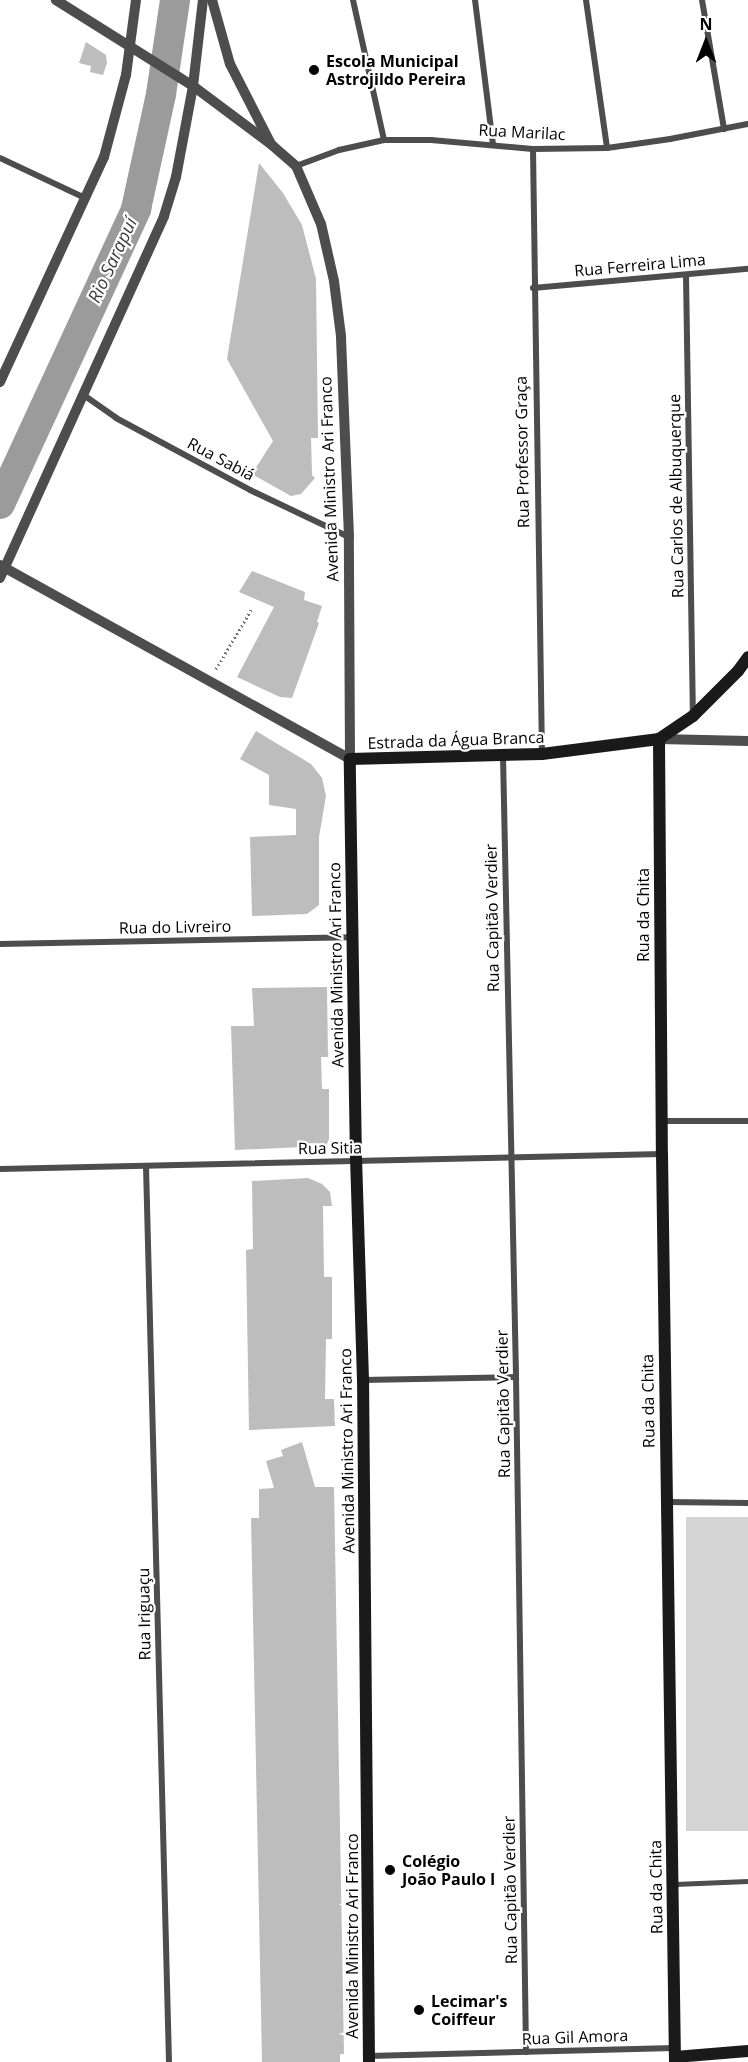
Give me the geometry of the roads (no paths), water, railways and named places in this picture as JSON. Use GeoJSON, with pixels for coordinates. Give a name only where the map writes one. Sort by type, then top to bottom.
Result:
{"type":"FeatureCollection","features":[{"type":"Feature","properties":{"kind":"main road","name":"Estrada da Água Branca"},"geometry":{"type":"LineString","coordinates":[[350,759],[542,754],[659,739],[693,716],[738,671],[748,657]]}},
{"type":"Feature","properties":{"kind":"main road","name":"Rua da Chita"},"geometry":{"type":"LineString","coordinates":[[659,739],[661,1121],[675,2055]]}},
{"type":"Feature","properties":{"kind":"main road","name":"Avenida Ministro Ari Franco"},"geometry":{"type":"LineString","coordinates":[[350,759],[351,937],[363,1380],[369,2059]]}},
{"type":"Feature","properties":{"kind":"main road"},"geometry":{"type":"LineString","coordinates":[[675,2055],[748,2051]]}},
{"type":"Feature","properties":{"kind":"street","name":"Avenida Ministro Ari Franco"},"geometry":{"type":"LineString","coordinates":[[56,0],[193,86],[272,145],[296,166],[321,224],[334,281],[341,336],[349,537],[350,759]]}},
{"type":"Feature","properties":{"kind":"street"},"geometry":{"type":"LineString","coordinates":[[0,382],[104,158],[120,104],[136,0]]}},
{"type":"Feature","properties":{"kind":"street"},"geometry":{"type":"LineString","coordinates":[[0,578],[3,566],[85,396],[164,216],[176,177],[193,86],[203,0]]}},
{"type":"Feature","properties":{"kind":"street"},"geometry":{"type":"LineString","coordinates":[[213,0],[230,64],[272,145]]}},
{"type":"Feature","properties":{"kind":"street"},"geometry":{"type":"LineString","coordinates":[[353,0],[384,140]]}},
{"type":"Feature","properties":{"kind":"street"},"geometry":{"type":"LineString","coordinates":[[474,0],[493,144]]}},
{"type":"Feature","properties":{"kind":"street"},"geometry":{"type":"LineString","coordinates":[[586,0],[607,148]]}},
{"type":"Feature","properties":{"kind":"street"},"geometry":{"type":"LineString","coordinates":[[702,0],[724,129]]}},
{"type":"Feature","properties":{"kind":"street","name":"Rua Marilac"},"geometry":{"type":"LineString","coordinates":[[296,166],[339,150],[384,140],[431,140],[533,149],[607,148],[748,124]]}},
{"type":"Feature","properties":{"kind":"street","name":"Rua Professor Graça"},"geometry":{"type":"LineString","coordinates":[[533,149],[533,288],[542,754]]}},
{"type":"Feature","properties":{"kind":"street"},"geometry":{"type":"LineString","coordinates":[[0,158],[86,199]]}},
{"type":"Feature","properties":{"kind":"street","name":"Rua Ferreira Lima"},"geometry":{"type":"LineString","coordinates":[[533,288],[748,269]]}},
{"type":"Feature","properties":{"kind":"street","name":"Rua Carlos de Albuquerque"},"geometry":{"type":"LineString","coordinates":[[686,275],[693,716]]}},
{"type":"Feature","properties":{"kind":"street","name":"Rua Sabiá"},"geometry":{"type":"LineString","coordinates":[[85,396],[116,418],[250,490],[349,537]]}},
{"type":"Feature","properties":{"kind":"street","name":"Estrada da Água Branca"},"geometry":{"type":"LineString","coordinates":[[3,566],[350,759]]}},
{"type":"Feature","properties":{"kind":"street"},"geometry":{"type":"LineString","coordinates":[[659,739],[748,741]]}},
{"type":"Feature","properties":{"kind":"street","name":"Rua Capitão Verdier"},"geometry":{"type":"LineString","coordinates":[[502,755],[516,1377],[526,2052]]}},
{"type":"Feature","properties":{"kind":"street","name":"Rua do Livreiro"},"geometry":{"type":"LineString","coordinates":[[0,944],[351,937]]}},
{"type":"Feature","properties":{"kind":"street"},"geometry":{"type":"LineString","coordinates":[[661,1121],[748,1121]]}},
{"type":"Feature","properties":{"kind":"street","name":"Rua Sitia"},"geometry":{"type":"LineString","coordinates":[[0,1169],[662,1154]]}},
{"type":"Feature","properties":{"kind":"street","name":"Rua Iriguaçu"},"geometry":{"type":"LineString","coordinates":[[146,1166],[169,2062]]}},
{"type":"Feature","properties":{"kind":"street"},"geometry":{"type":"LineString","coordinates":[[363,1380],[516,1377]]}},
{"type":"Feature","properties":{"kind":"street"},"geometry":{"type":"LineString","coordinates":[[666,1502],[748,1503]]}},
{"type":"Feature","properties":{"kind":"street","name":"Rua Gil Amora"},"geometry":{"type":"LineString","coordinates":[[369,2059],[526,2052],[675,2055]]}},
{"type":"Feature","properties":{"kind":"lane"},"geometry":{"type":"LineString","coordinates":[[672,1884],[748,1881]]}},
{"type":"Feature","properties":{"kind":"waterway","name":"Rio Sarapuí"},"geometry":{"type":"LineString","coordinates":[[0,504],[136,209],[161,94],[175,0]]}},
{"type":"Feature","properties":{"kind":"place","name":"Escola Municipal Astrojildo Pereira"},"geometry":{"type":"Point","coordinates":[314,70]}},
{"type":"Feature","properties":{"kind":"place","name":"Colégio João Paulo I"},"geometry":{"type":"Point","coordinates":[390,1870]}},
{"type":"Feature","properties":{"kind":"place","name":"Lecimar's Coiffeur"},"geometry":{"type":"Point","coordinates":[419,2010]}}]}
